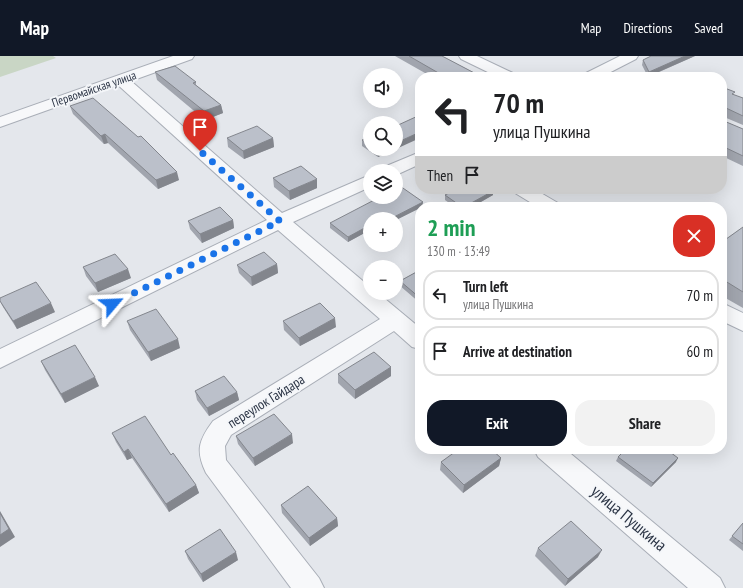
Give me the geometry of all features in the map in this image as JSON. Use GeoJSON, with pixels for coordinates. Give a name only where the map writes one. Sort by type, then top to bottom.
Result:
{"type":"FeatureCollection","features":[{"type":"Feature","properties":{"kind":"street","name":"Первомайская улица"},"geometry":{"type":"LineString","coordinates":[[0,122],[188,56]]}},
{"type":"Feature","properties":{"kind":"street"},"geometry":{"type":"LineString","coordinates":[[466,56],[500,72]]}},
{"type":"Feature","properties":{"kind":"street"},"geometry":{"type":"LineString","coordinates":[[598,72],[631,56]]}},
{"type":"Feature","properties":{"kind":"street"},"geometry":{"type":"LineString","coordinates":[[606,68],[615,72]]}},
{"type":"Feature","properties":{"kind":"street"},"geometry":{"type":"LineString","coordinates":[[121,80],[280,221],[415,337]]}},
{"type":"Feature","properties":{"kind":"street"},"geometry":{"type":"LineString","coordinates":[[403,165],[415,159]]}},
{"type":"Feature","properties":{"kind":"street"},"geometry":{"type":"LineString","coordinates":[[0,359],[280,221],[363,183]]}},
{"type":"Feature","properties":{"kind":"street"},"geometry":{"type":"LineString","coordinates":[[529,194],[543,202]]}},
{"type":"Feature","properties":{"kind":"street"},"geometry":{"type":"LineString","coordinates":[[727,313],[743,323]]}},
{"type":"Feature","properties":{"kind":"street","name":"переулок Гайдара"},"geometry":{"type":"LineString","coordinates":[[309,588],[215,465],[211,452],[211,442],[222,428],[396,320]]}},
{"type":"Feature","properties":{"kind":"street","name":"улица Пушкина"},"geometry":{"type":"LineString","coordinates":[[553,454],[710,588]]}},
{"type":"Feature","properties":{"kind":"green space"},"geometry":{"type":"Polygon","coordinates":[[[0,56],[53,56],[56,58],[0,77],[0,56]]]}},
{"type":"Feature","properties":{"kind":"building"},"geometry":{"type":"Polygon","coordinates":[[[409,56],[442,56],[472,72],[437,72],[409,56]]]}},
{"type":"Feature","properties":{"kind":"building"},"geometry":{"type":"Polygon","coordinates":[[[651,56],[685,56],[649,72],[643,60],[651,56]]]}},
{"type":"Feature","properties":{"kind":"building"},"geometry":{"type":"Polygon","coordinates":[[[175,66],[196,82],[193,83],[221,105],[204,111],[155,72],[175,66]]]}},
{"type":"Feature","properties":{"kind":"building"},"geometry":{"type":"Polygon","coordinates":[[[727,89],[735,92],[732,94],[743,98],[743,116],[727,108],[727,89]]]}},
{"type":"Feature","properties":{"kind":"building"},"geometry":{"type":"Polygon","coordinates":[[[93,98],[138,137],[141,136],[177,172],[156,180],[105,134],[101,136],[70,106],[93,98]]]}},
{"type":"Feature","properties":{"kind":"building"},"geometry":{"type":"Polygon","coordinates":[[[415,117],[415,134],[403,140],[403,123],[415,117]]]}},
{"type":"Feature","properties":{"kind":"building"},"geometry":{"type":"Polygon","coordinates":[[[727,122],[743,129],[743,156],[727,148],[727,122]]]}},
{"type":"Feature","properties":{"kind":"building"},"geometry":{"type":"Polygon","coordinates":[[[257,126],[273,138],[243,151],[227,138],[257,126]]]}},
{"type":"Feature","properties":{"kind":"building"},"geometry":{"type":"Polygon","coordinates":[[[301,166],[317,179],[289,191],[273,178],[301,166]]]}},
{"type":"Feature","properties":{"kind":"building"},"geometry":{"type":"Polygon","coordinates":[[[403,188],[423,202],[415,202],[415,206],[403,212],[363,212],[363,229],[348,237],[330,223],[367,204],[403,204],[403,188]]]}},
{"type":"Feature","properties":{"kind":"building"},"geometry":{"type":"Polygon","coordinates":[[[488,194],[473,202],[455,202],[445,195],[488,194]]]}},
{"type":"Feature","properties":{"kind":"building"},"geometry":{"type":"Polygon","coordinates":[[[220,207],[233,220],[200,234],[188,221],[220,207]]]}},
{"type":"Feature","properties":{"kind":"building"},"geometry":{"type":"Polygon","coordinates":[[[743,227],[743,292],[727,282],[727,238],[743,227]]]}},
{"type":"Feature","properties":{"kind":"building"},"geometry":{"type":"Polygon","coordinates":[[[264,252],[277,264],[251,277],[237,265],[264,252]]]}},
{"type":"Feature","properties":{"kind":"building"},"geometry":{"type":"Polygon","coordinates":[[[115,254],[128,269],[95,283],[83,267],[115,254]]]}},
{"type":"Feature","properties":{"kind":"building"},"geometry":{"type":"Polygon","coordinates":[[[415,273],[415,294],[403,284],[403,279],[415,273]]]}},
{"type":"Feature","properties":{"kind":"building"},"geometry":{"type":"Polygon","coordinates":[[[36,282],[51,303],[13,321],[0,301],[0,298],[36,282]]]}},
{"type":"Feature","properties":{"kind":"building"},"geometry":{"type":"Polygon","coordinates":[[[320,303],[335,318],[299,338],[283,321],[320,303]]]}},
{"type":"Feature","properties":{"kind":"building"},"geometry":{"type":"Polygon","coordinates":[[[156,309],[178,339],[148,352],[127,321],[156,309]]]}},
{"type":"Feature","properties":{"kind":"building"},"geometry":{"type":"Polygon","coordinates":[[[75,345],[95,377],[61,394],[41,361],[75,345]]]}},
{"type":"Feature","properties":{"kind":"building"},"geometry":{"type":"Polygon","coordinates":[[[374,352],[391,367],[355,390],[338,374],[374,352]]]}},
{"type":"Feature","properties":{"kind":"building"},"geometry":{"type":"Polygon","coordinates":[[[224,376],[237,392],[207,408],[195,391],[224,376]]]}},
{"type":"Feature","properties":{"kind":"building"},"geometry":{"type":"Polygon","coordinates":[[[274,414],[292,434],[253,458],[236,436],[274,414]]]}},
{"type":"Feature","properties":{"kind":"building"},"geometry":{"type":"Polygon","coordinates":[[[145,416],[171,455],[173,453],[196,485],[166,504],[128,449],[124,452],[112,433],[145,416]]]}},
{"type":"Feature","properties":{"kind":"building"},"geometry":{"type":"Polygon","coordinates":[[[452,454],[497,454],[501,458],[464,485],[441,462],[452,454]]]}},
{"type":"Feature","properties":{"kind":"building"},"geometry":{"type":"Polygon","coordinates":[[[621,454],[673,454],[678,458],[653,483],[618,457],[621,454]]]}},
{"type":"Feature","properties":{"kind":"building"},"geometry":{"type":"Polygon","coordinates":[[[308,486],[337,518],[309,538],[281,505],[308,486]]]}},
{"type":"Feature","properties":{"kind":"building"},"geometry":{"type":"Polygon","coordinates":[[[0,513],[9,529],[0,535],[0,513]]]}},
{"type":"Feature","properties":{"kind":"building"},"geometry":{"type":"Polygon","coordinates":[[[571,521],[602,550],[568,579],[538,548],[571,521]]]}},
{"type":"Feature","properties":{"kind":"building"},"geometry":{"type":"Polygon","coordinates":[[[743,523],[743,544],[732,536],[743,523]]]}},
{"type":"Feature","properties":{"kind":"building"},"geometry":{"type":"Polygon","coordinates":[[[220,529],[236,552],[201,574],[185,551],[220,529]]]}},
{"type":"Feature","properties":{"kind":"route"},"geometry":{"type":"LineString","coordinates":[[112,304],[280,221],[200,151]]}}]}
